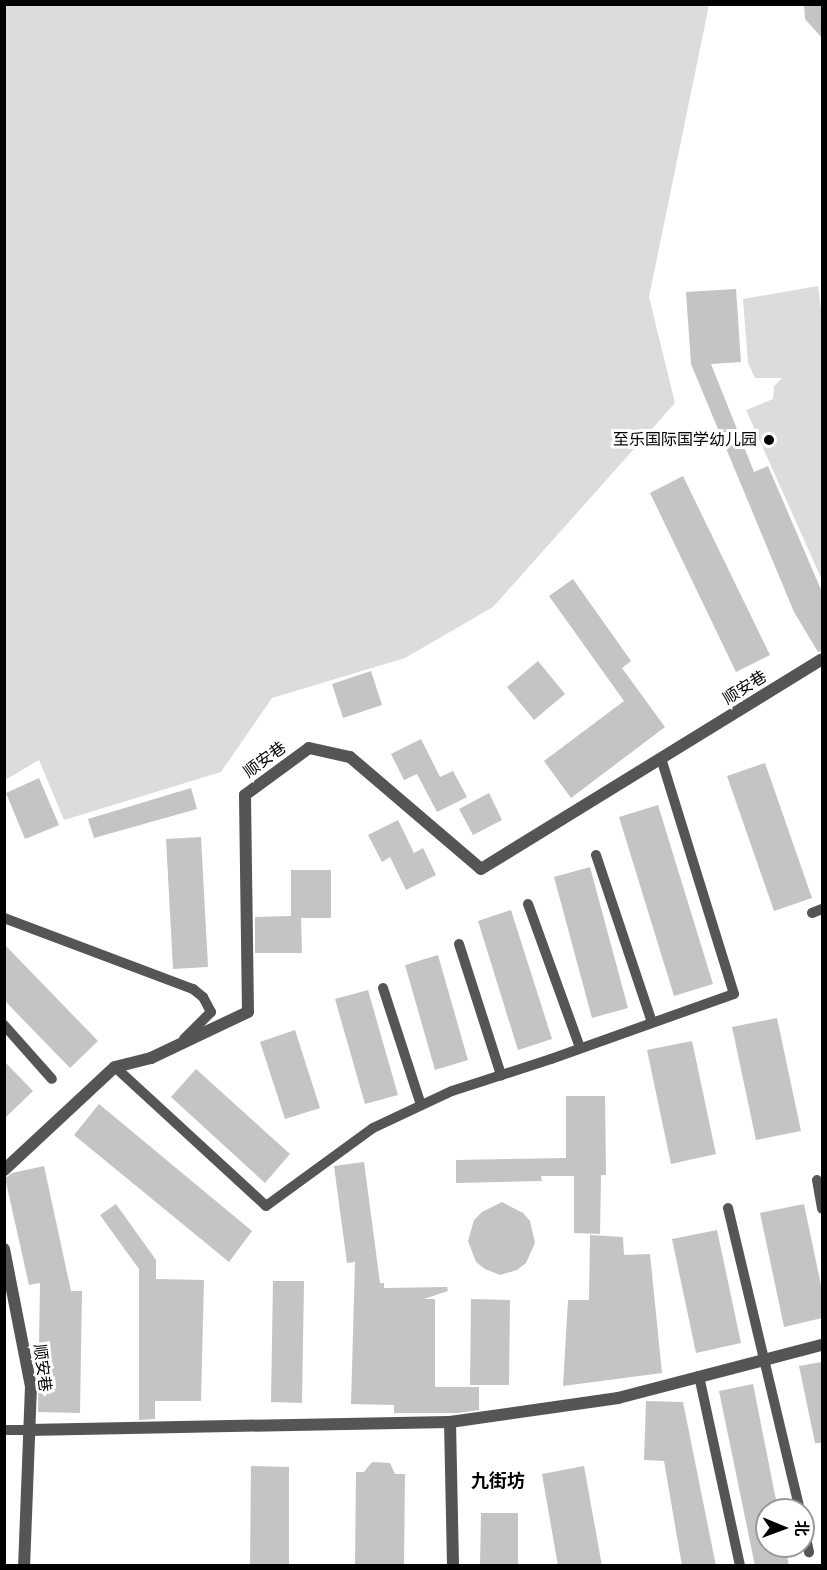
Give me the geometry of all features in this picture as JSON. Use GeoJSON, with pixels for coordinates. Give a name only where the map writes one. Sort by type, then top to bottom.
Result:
{"type":"FeatureCollection","features":[{"type":"Feature","properties":{"kind":"street","name":"顺安巷"},"geometry":{"type":"LineString","coordinates":[[4,1170],[115,1067],[151,1058],[248,1012],[245,795],[309,748],[350,757],[481,869],[822,660]]}},
{"type":"Feature","properties":{"kind":"street","name":"顺安巷"},"geometry":{"type":"LineString","coordinates":[[4,1249],[31,1386],[24,1566]]}},
{"type":"Feature","properties":{"kind":"street"},"geometry":{"type":"LineString","coordinates":[[28,1430],[450,1422],[618,1398],[822,1345]]}},
{"type":"Feature","properties":{"kind":"street"},"geometry":{"type":"LineString","coordinates":[[450,1422],[453,1566]]}},
{"type":"Feature","properties":{"kind":"lane"},"geometry":{"type":"LineString","coordinates":[[115,1067],[266,1206],[373,1128],[421,1105],[452,1091],[734,994],[661,758]]}},
{"type":"Feature","properties":{"kind":"lane"},"geometry":{"type":"LineString","coordinates":[[596,855],[652,1022]]}},
{"type":"Feature","properties":{"kind":"lane"},"geometry":{"type":"LineString","coordinates":[[528,904],[580,1048]]}},
{"type":"Feature","properties":{"kind":"lane"},"geometry":{"type":"LineString","coordinates":[[4,918],[193,989],[203,997],[211,1012],[177,1046]]}},
{"type":"Feature","properties":{"kind":"lane"},"geometry":{"type":"LineString","coordinates":[[459,944],[501,1075]]}},
{"type":"Feature","properties":{"kind":"lane"},"geometry":{"type":"LineString","coordinates":[[383,988],[421,1105]]}},
{"type":"Feature","properties":{"kind":"lane"},"geometry":{"type":"LineString","coordinates":[[4,1025],[52,1079]]}},
{"type":"Feature","properties":{"kind":"lane"},"geometry":{"type":"LineString","coordinates":[[817,1180],[822,1209]]}},
{"type":"Feature","properties":{"kind":"lane"},"geometry":{"type":"LineString","coordinates":[[728,1208],[797,1498]]}},
{"type":"Feature","properties":{"kind":"lane"},"geometry":{"type":"LineString","coordinates":[[699,1376],[740,1566]]}},
{"type":"Feature","properties":{"kind":"lane"},"geometry":{"type":"LineString","coordinates":[[4,1430],[28,1430]]}},
{"type":"Feature","properties":{"kind":"shaded area"},"geometry":{"type":"Polygon","coordinates":[[[4,5],[709,5],[649,297],[675,403],[493,607],[405,658],[272,698],[221,772],[64,820],[39,760],[5,780],[4,5]]]}},
{"type":"Feature","properties":{"kind":"shaded area"},"geometry":{"type":"Polygon","coordinates":[[[818,286],[822,317],[822,580],[746,410],[773,399],[774,386],[782,378],[755,378],[748,363],[743,299],[818,286]]]}},
{"type":"Feature","properties":{"kind":"building"},"geometry":{"type":"Polygon","coordinates":[[[804,4],[822,4],[822,38],[805,19],[804,4]]]}},
{"type":"Feature","properties":{"kind":"building"},"geometry":{"type":"Polygon","coordinates":[[[736,289],[741,362],[711,364],[754,472],[768,466],[822,592],[822,651],[818,652],[794,612],[691,364],[686,292],[736,289]]]}},
{"type":"Feature","properties":{"kind":"building"},"geometry":{"type":"Polygon","coordinates":[[[683,476],[770,655],[736,672],[650,493],[683,476]]]}},
{"type":"Feature","properties":{"kind":"building"},"geometry":{"type":"Polygon","coordinates":[[[573,579],[631,661],[622,668],[665,727],[571,798],[544,761],[624,701],[549,596],[573,579]]]}},
{"type":"Feature","properties":{"kind":"building"},"geometry":{"type":"Polygon","coordinates":[[[538,661],[565,694],[534,720],[507,687],[538,661]]]}},
{"type":"Feature","properties":{"kind":"building"},"geometry":{"type":"Polygon","coordinates":[[[371,671],[382,705],[343,718],[332,684],[371,671]]]}},
{"type":"Feature","properties":{"kind":"building"},"geometry":{"type":"Polygon","coordinates":[[[421,739],[440,777],[453,771],[467,797],[437,812],[417,774],[404,780],[391,754],[421,739]]]}},
{"type":"Feature","properties":{"kind":"building"},"geometry":{"type":"Polygon","coordinates":[[[765,763],[812,898],[774,911],[727,776],[765,763]]]}},
{"type":"Feature","properties":{"kind":"building"},"geometry":{"type":"Polygon","coordinates":[[[39,778],[59,825],[25,839],[6,793],[39,778]]]}},
{"type":"Feature","properties":{"kind":"building"},"geometry":{"type":"Polygon","coordinates":[[[191,788],[197,809],[94,838],[88,819],[191,788]]]}},
{"type":"Feature","properties":{"kind":"building"},"geometry":{"type":"Polygon","coordinates":[[[489,793],[502,820],[473,835],[459,809],[489,793]]]}},
{"type":"Feature","properties":{"kind":"building"},"geometry":{"type":"Polygon","coordinates":[[[658,805],[713,984],[674,996],[619,817],[658,805]]]}},
{"type":"Feature","properties":{"kind":"building"},"geometry":{"type":"Polygon","coordinates":[[[398,820],[414,853],[423,848],[436,875],[406,890],[390,857],[382,862],[368,835],[398,820]]]}},
{"type":"Feature","properties":{"kind":"building"},"geometry":{"type":"Polygon","coordinates":[[[201,837],[208,967],[173,969],[166,839],[201,837]]]}},
{"type":"Feature","properties":{"kind":"building"},"geometry":{"type":"Polygon","coordinates":[[[590,867],[628,1008],[592,1018],[554,877],[590,867]]]}},
{"type":"Feature","properties":{"kind":"building"},"geometry":{"type":"Polygon","coordinates":[[[291,870],[331,870],[331,918],[301,918],[302,953],[255,953],[255,917],[291,916],[291,870]]]}},
{"type":"Feature","properties":{"kind":"building"},"geometry":{"type":"Polygon","coordinates":[[[511,910],[552,1039],[518,1050],[478,921],[511,910]]]}},
{"type":"Feature","properties":{"kind":"building"},"geometry":{"type":"Polygon","coordinates":[[[4,944],[98,1041],[70,1068],[4,1000],[4,944]]]}},
{"type":"Feature","properties":{"kind":"building"},"geometry":{"type":"Polygon","coordinates":[[[438,955],[468,1060],[435,1070],[405,965],[438,955]]]}},
{"type":"Feature","properties":{"kind":"building"},"geometry":{"type":"Polygon","coordinates":[[[368,990],[398,1095],[365,1104],[335,999],[368,990]]]}},
{"type":"Feature","properties":{"kind":"building"},"geometry":{"type":"Polygon","coordinates":[[[777,1018],[801,1131],[756,1140],[732,1027],[777,1018]]]}},
{"type":"Feature","properties":{"kind":"building"},"geometry":{"type":"Polygon","coordinates":[[[295,1030],[320,1108],[285,1119],[260,1042],[295,1030]]]}},
{"type":"Feature","properties":{"kind":"building"},"geometry":{"type":"Polygon","coordinates":[[[692,1041],[716,1154],[671,1164],[647,1050],[692,1041]]]}},
{"type":"Feature","properties":{"kind":"building"},"geometry":{"type":"Polygon","coordinates":[[[4,1061],[33,1091],[4,1119],[4,1061]]]}},
{"type":"Feature","properties":{"kind":"building"},"geometry":{"type":"Polygon","coordinates":[[[196,1069],[290,1154],[265,1183],[171,1097],[196,1069]]]}},
{"type":"Feature","properties":{"kind":"building"},"geometry":{"type":"Polygon","coordinates":[[[566,1096],[605,1096],[606,1175],[601,1175],[600,1234],[574,1233],[574,1176],[541,1176],[542,1181],[456,1183],[456,1160],[566,1158],[566,1096]]]}},
{"type":"Feature","properties":{"kind":"building"},"geometry":{"type":"Polygon","coordinates":[[[99,1104],[252,1231],[229,1262],[74,1135],[99,1104]]]}},
{"type":"Feature","properties":{"kind":"building"},"geometry":{"type":"Polygon","coordinates":[[[364,1162],[380,1283],[384,1283],[384,1288],[447,1287],[448,1291],[424,1299],[435,1299],[435,1387],[479,1387],[479,1410],[458,1413],[394,1413],[394,1405],[351,1404],[355,1262],[347,1263],[334,1166],[364,1162]]]}},
{"type":"Feature","properties":{"kind":"building"},"geometry":{"type":"Polygon","coordinates":[[[44,1166],[71,1291],[82,1291],[80,1413],[38,1412],[40,1283],[29,1285],[5,1178],[12,1173],[44,1166]]]}},
{"type":"Feature","properties":{"kind":"building"},"geometry":{"type":"Polygon","coordinates":[[[502,1202],[523,1213],[530,1221],[535,1243],[526,1263],[517,1270],[500,1275],[485,1269],[476,1262],[468,1241],[474,1220],[482,1212],[502,1202]]]}},
{"type":"Feature","properties":{"kind":"building"},"geometry":{"type":"Polygon","coordinates":[[[116,1204],[156,1260],[156,1279],[204,1280],[201,1401],[155,1401],[155,1419],[139,1420],[139,1269],[100,1215],[116,1204]]]}},
{"type":"Feature","properties":{"kind":"building"},"geometry":{"type":"Polygon","coordinates":[[[804,1204],[822,1290],[822,1318],[784,1327],[760,1213],[804,1204]]]}},
{"type":"Feature","properties":{"kind":"building"},"geometry":{"type":"Polygon","coordinates":[[[717,1230],[741,1343],[696,1353],[672,1239],[717,1230]]]}},
{"type":"Feature","properties":{"kind":"building"},"geometry":{"type":"Polygon","coordinates":[[[590,1235],[623,1237],[624,1255],[650,1254],[662,1373],[563,1386],[568,1300],[589,1300],[590,1235]]]}},
{"type":"Feature","properties":{"kind":"building"},"geometry":{"type":"Polygon","coordinates":[[[273,1281],[304,1281],[302,1403],[271,1402],[273,1281]]]}},
{"type":"Feature","properties":{"kind":"building"},"geometry":{"type":"Polygon","coordinates":[[[471,1299],[510,1300],[509,1385],[470,1385],[471,1299]]]}},
{"type":"Feature","properties":{"kind":"building"},"geometry":{"type":"Polygon","coordinates":[[[822,1362],[822,1443],[815,1443],[799,1366],[822,1362]]]}},
{"type":"Feature","properties":{"kind":"building"},"geometry":{"type":"Polygon","coordinates":[[[753,1384],[776,1498],[755,1498],[755,1558],[787,1558],[789,1566],[755,1566],[719,1391],[753,1384]]]}},
{"type":"Feature","properties":{"kind":"building"},"geometry":{"type":"Polygon","coordinates":[[[646,1401],[683,1402],[716,1566],[682,1566],[664,1461],[644,1460],[646,1401]]]}},
{"type":"Feature","properties":{"kind":"building"},"geometry":{"type":"Polygon","coordinates":[[[372,1462],[390,1463],[395,1474],[405,1474],[404,1566],[355,1566],[356,1472],[364,1472],[372,1462]]]}},
{"type":"Feature","properties":{"kind":"building"},"geometry":{"type":"Polygon","coordinates":[[[251,1466],[289,1467],[289,1566],[250,1566],[251,1466]]]}},
{"type":"Feature","properties":{"kind":"building"},"geometry":{"type":"Polygon","coordinates":[[[584,1466],[602,1566],[558,1566],[542,1474],[584,1466]]]}},
{"type":"Feature","properties":{"kind":"building"},"geometry":{"type":"Polygon","coordinates":[[[481,1513],[518,1513],[518,1566],[480,1566],[481,1513]]]}},
{"type":"Feature","properties":{"kind":"place","name":"至乐国际国学幼儿园"},"geometry":{"type":"Point","coordinates":[769,440]}},
{"type":"Feature","properties":{"kind":"district","name":"九街坊"},"geometry":{"type":"Point","coordinates":[498,1481]}}]}
